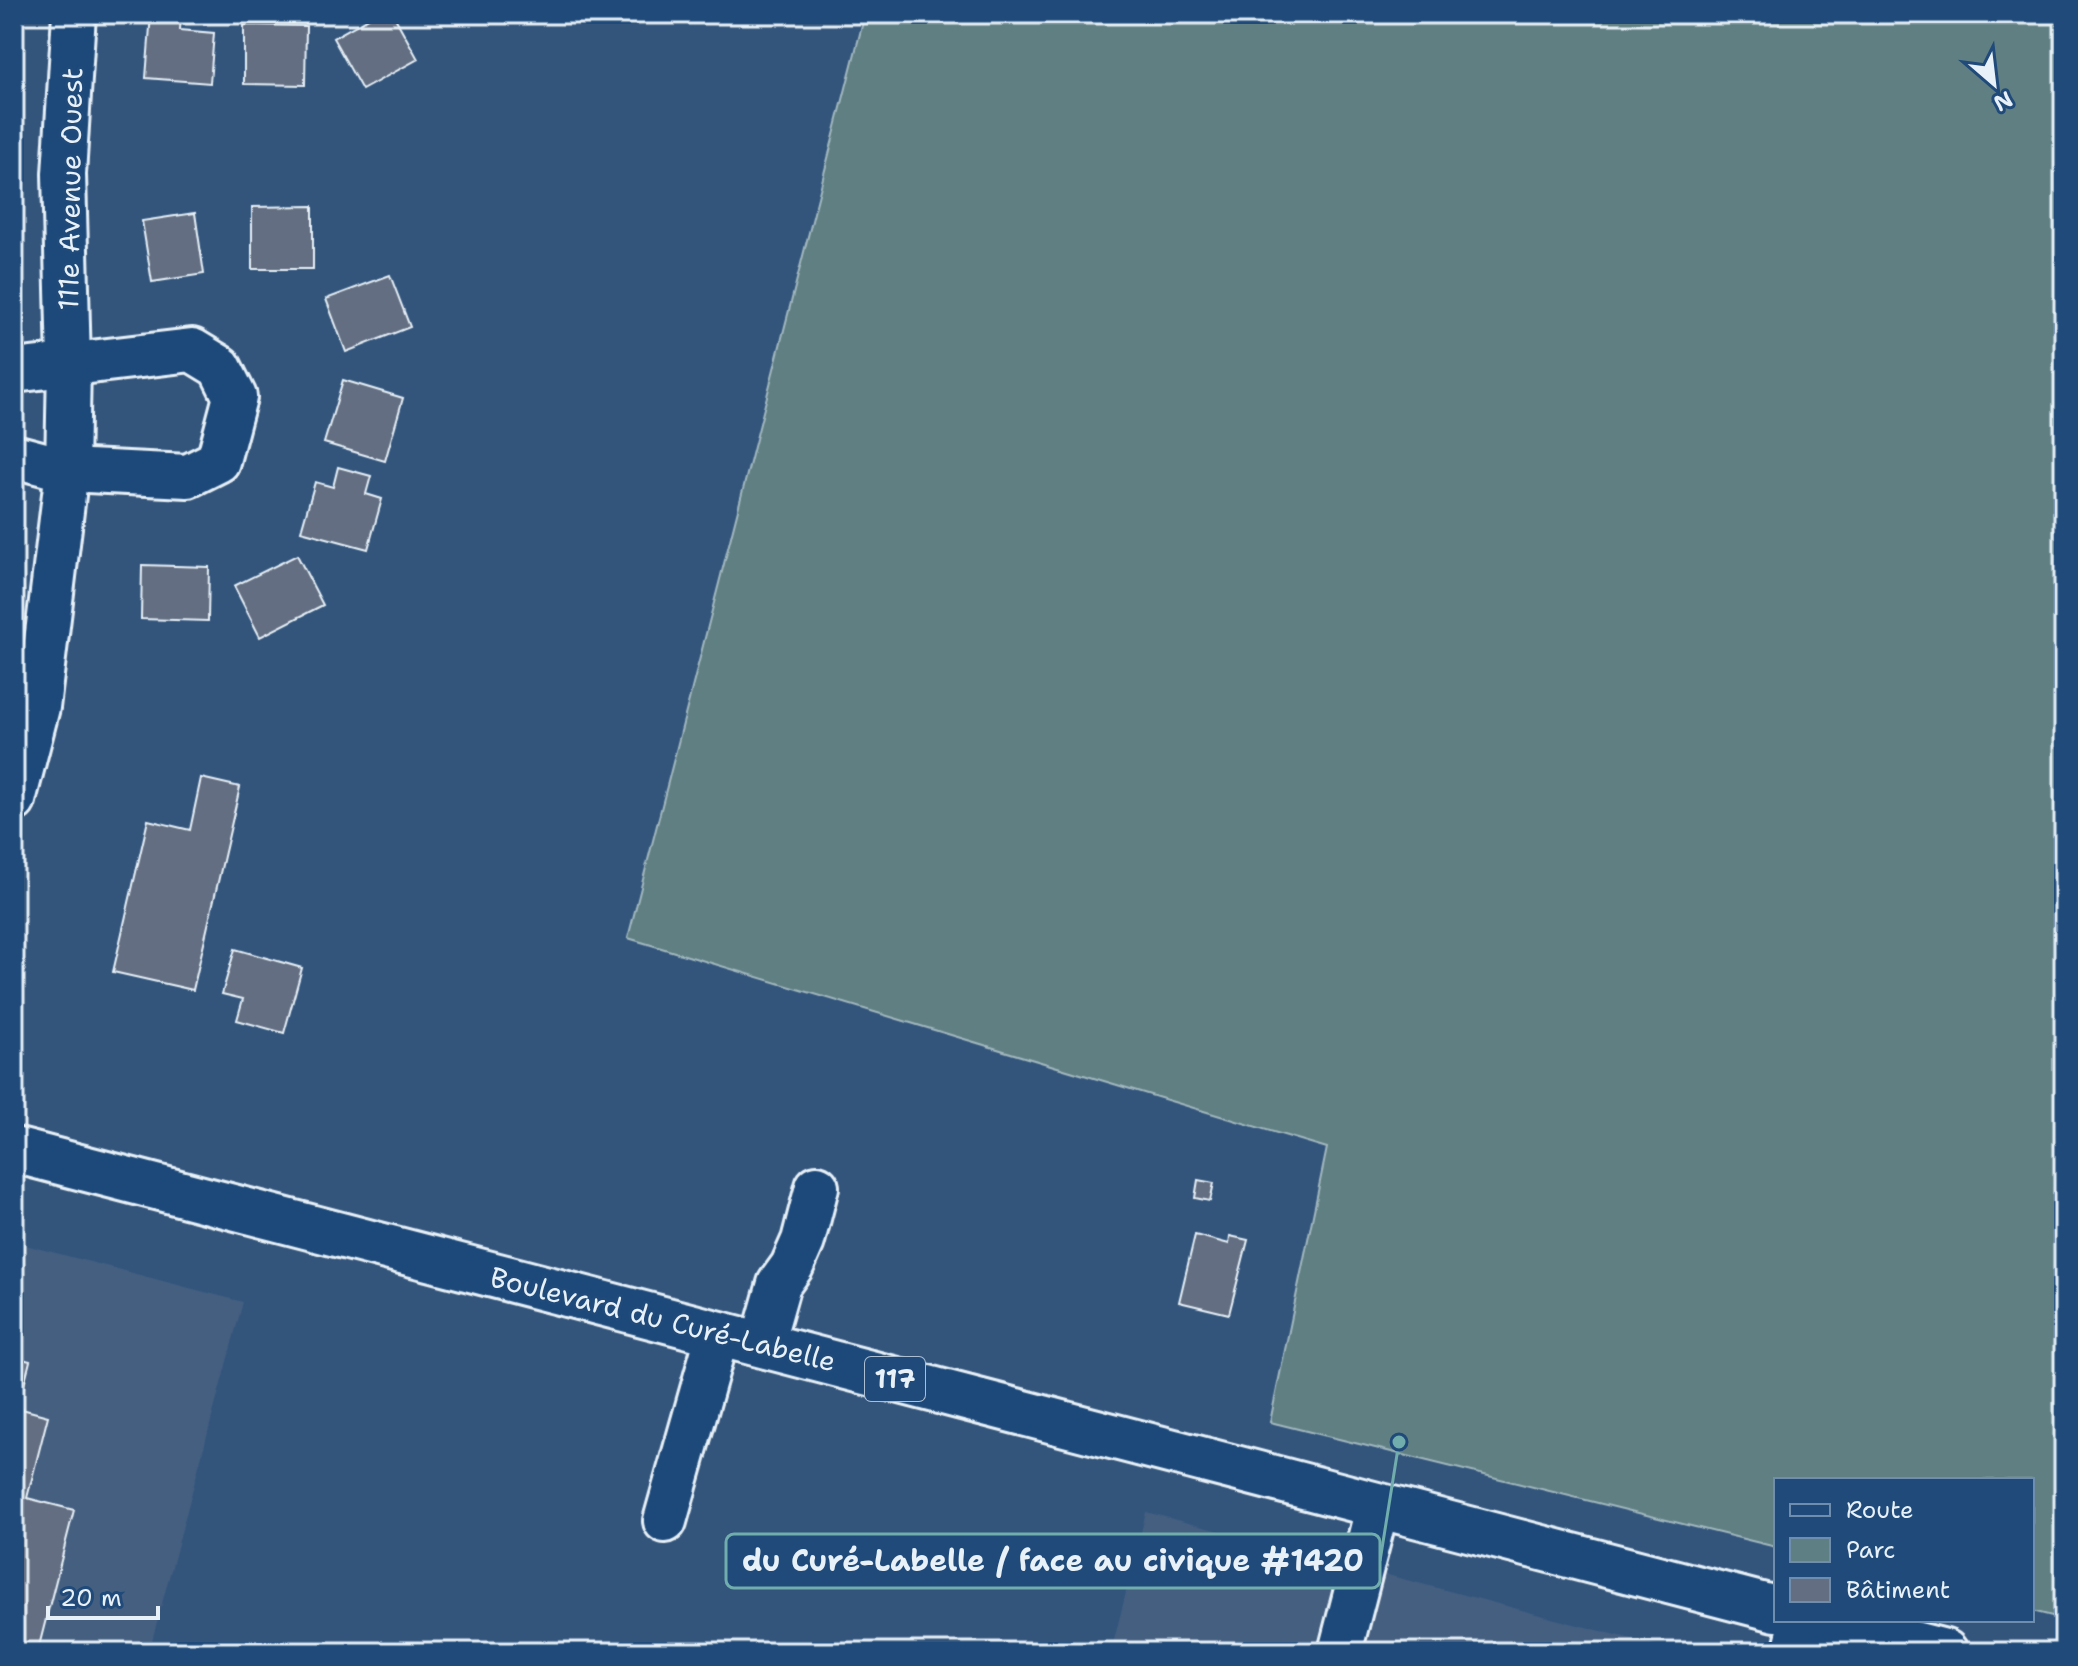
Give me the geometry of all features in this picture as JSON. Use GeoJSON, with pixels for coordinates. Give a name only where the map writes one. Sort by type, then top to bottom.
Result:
{"type":"FeatureCollection","features":[{"type":"Feature","properties":{"kind":"main road","name":"Boulevard du Curé-Labelle"},"geometry":{"type":"LineString","coordinates":[[14,1150],[1774,1608]]}},
{"type":"Feature","properties":{"kind":"main road"},"geometry":{"type":"LineString","coordinates":[[1828,1622],[1945,1652]]}},
{"type":"Feature","properties":{"kind":"street","name":"111e Avenue Ouest"},"geometry":{"type":"LineString","coordinates":[[14,800],[38,707],[67,470],[69,364],[64,174],[74,14]]}},
{"type":"Feature","properties":{"kind":"street"},"geometry":{"type":"LineString","coordinates":[[14,371],[192,350],[220,367],[235,397],[218,461],[188,476],[67,470],[14,456]]}},
{"type":"Feature","properties":{"kind":"street"},"geometry":{"type":"LineString","coordinates":[[762,1344],[779,1284],[792,1266],[803,1241],[817,1187]]}},
{"type":"Feature","properties":{"kind":"street"},"geometry":{"type":"LineString","coordinates":[[665,1521],[718,1333]]}},
{"type":"Feature","properties":{"kind":"street"},"geometry":{"type":"LineString","coordinates":[[1340,1652],[1378,1505]]}},
{"type":"Feature","properties":{"kind":"street"},"geometry":{"type":"LineString","coordinates":[[1794,1652],[1802,1622]]}},
{"type":"Feature","properties":{"kind":"shaded area"},"geometry":{"type":"Polygon","coordinates":[[[14,1242],[243,1302],[149,1652],[14,1652],[14,1242]]]}},
{"type":"Feature","properties":{"kind":"shaded area"},"geometry":{"type":"Polygon","coordinates":[[[1146,1512],[1682,1652],[1111,1652],[1146,1512]]]}},
{"type":"Feature","properties":{"kind":"green space"},"geometry":{"type":"Polygon","coordinates":[[[865,14],[2064,14],[2064,1619],[2034,1612],[2034,1478],[1774,1478],[1774,1547],[1270,1422],[1327,1148],[628,938],[865,14]]]}},
{"type":"Feature","properties":{"kind":"building"},"geometry":{"type":"Polygon","coordinates":[[[151,14],[181,14],[180,30],[214,33],[210,83],[146,78],[151,14]]]}},
{"type":"Feature","properties":{"kind":"building"},"geometry":{"type":"Polygon","coordinates":[[[376,14],[393,14],[418,59],[362,90],[333,38],[376,14]]]}},
{"type":"Feature","properties":{"kind":"building"},"geometry":{"type":"Polygon","coordinates":[[[244,25],[306,26],[305,85],[244,84],[244,25]]]}},
{"type":"Feature","properties":{"kind":"building"},"geometry":{"type":"Polygon","coordinates":[[[313,206],[313,269],[252,269],[252,207],[313,206]]]}},
{"type":"Feature","properties":{"kind":"building"},"geometry":{"type":"Polygon","coordinates":[[[195,213],[204,274],[152,282],[142,221],[195,213]]]}},
{"type":"Feature","properties":{"kind":"building"},"geometry":{"type":"Polygon","coordinates":[[[390,275],[410,327],[346,352],[326,299],[390,275]]]}},
{"type":"Feature","properties":{"kind":"building"},"geometry":{"type":"Polygon","coordinates":[[[343,380],[403,398],[385,461],[324,443],[343,380]]]}},
{"type":"Feature","properties":{"kind":"building"},"geometry":{"type":"Polygon","coordinates":[[[338,467],[371,476],[366,494],[382,499],[368,549],[301,531],[315,482],[333,487],[338,467]]]}},
{"type":"Feature","properties":{"kind":"building"},"geometry":{"type":"Polygon","coordinates":[[[297,555],[323,605],[260,637],[234,586],[297,555]]]}},
{"type":"Feature","properties":{"kind":"building"},"geometry":{"type":"Polygon","coordinates":[[[142,565],[209,567],[208,621],[141,619],[142,565]]]}},
{"type":"Feature","properties":{"kind":"building"},"geometry":{"type":"Polygon","coordinates":[[[201,778],[240,787],[193,990],[113,972],[148,820],[190,830],[201,778]]]}},
{"type":"Feature","properties":{"kind":"building"},"geometry":{"type":"Polygon","coordinates":[[[235,949],[302,968],[284,1033],[237,1020],[243,999],[222,994],[235,949]]]}},
{"type":"Feature","properties":{"kind":"building"},"geometry":{"type":"Polygon","coordinates":[[[1198,1180],[1214,1183],[1210,1201],[1195,1198],[1198,1180]]]}},
{"type":"Feature","properties":{"kind":"building"},"geometry":{"type":"Polygon","coordinates":[[[1195,1235],[1229,1244],[1230,1236],[1248,1240],[1229,1314],[1179,1302],[1195,1235]]]}},
{"type":"Feature","properties":{"kind":"building"},"geometry":{"type":"Polygon","coordinates":[[[14,1357],[30,1361],[18,1408],[48,1416],[27,1498],[74,1510],[38,1650],[14,1644],[14,1357]]]}},
{"type":"Feature","properties":{"kind":"place","name":"du Curé-Labelle / face au civique #1420"},"geometry":{"type":"Point","coordinates":[1399,1442]}}]}
